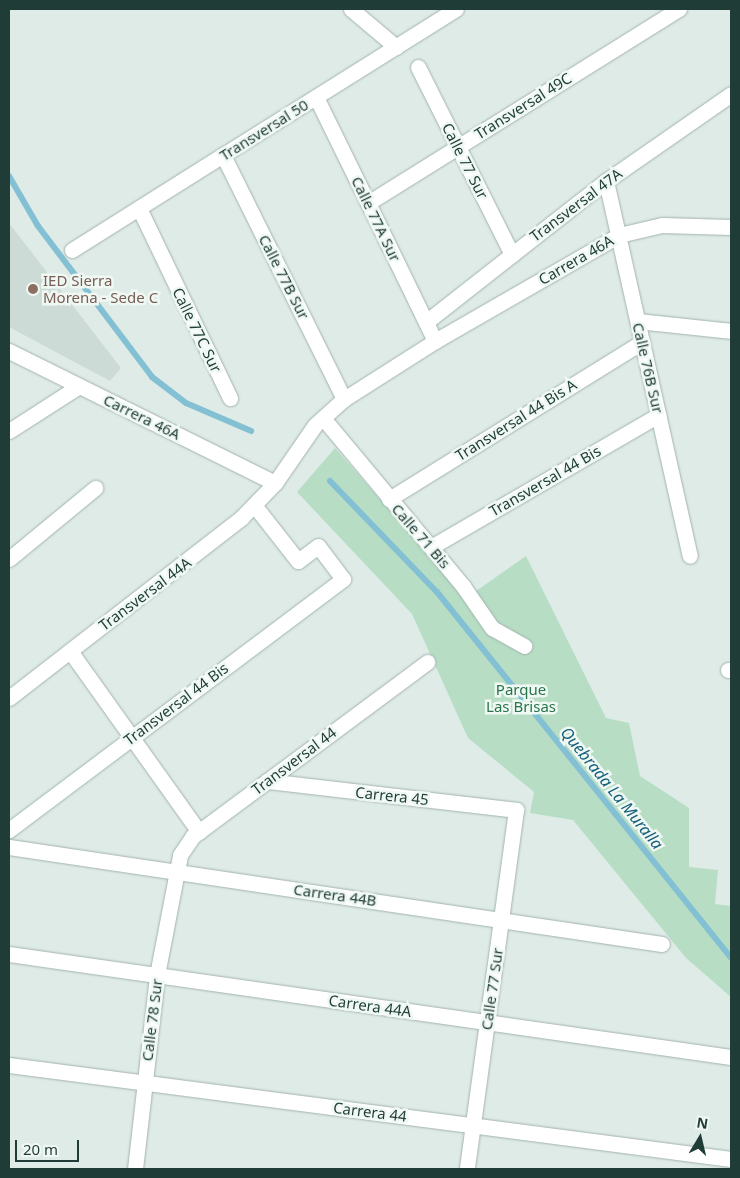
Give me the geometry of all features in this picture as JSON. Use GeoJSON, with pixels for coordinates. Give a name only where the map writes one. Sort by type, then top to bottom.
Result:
{"type":"FeatureCollection","features":[{"type":"Feature","properties":{"kind":"street"},"geometry":{"type":"LineString","coordinates":[[351,9],[396,47]]}},
{"type":"Feature","properties":{"kind":"street","name":"Transversal 50"},"geometry":{"type":"LineString","coordinates":[[72,250],[456,9]]}},
{"type":"Feature","properties":{"kind":"street","name":"Transversal 49C"},"geometry":{"type":"LineString","coordinates":[[368,203],[680,9]]}},
{"type":"Feature","properties":{"kind":"street","name":"Calle 77 Sur"},"geometry":{"type":"LineString","coordinates":[[418,68],[512,255]]}},
{"type":"Feature","properties":{"kind":"street","name":"Transversal 47A"},"geometry":{"type":"LineString","coordinates":[[426,322],[606,181],[724,107],[731,94]]}},
{"type":"Feature","properties":{"kind":"street","name":"Calle 77A Sur"},"geometry":{"type":"LineString","coordinates":[[316,97],[435,341]]}},
{"type":"Feature","properties":{"kind":"street","name":"Calle 77B Sur"},"geometry":{"type":"LineString","coordinates":[[223,155],[344,399]]}},
{"type":"Feature","properties":{"kind":"street","name":"Calle 76B Sur"},"geometry":{"type":"LineString","coordinates":[[606,181],[690,556]]}},
{"type":"Feature","properties":{"kind":"street","name":"Calle 77C Sur"},"geometry":{"type":"LineString","coordinates":[[139,208],[230,398]]}},
{"type":"Feature","properties":{"kind":"street","name":"Carrera 46A"},"geometry":{"type":"LineString","coordinates":[[435,341],[619,235],[662,225],[731,227]]}},
{"type":"Feature","properties":{"kind":"street"},"geometry":{"type":"LineString","coordinates":[[638,321],[731,331]]}},
{"type":"Feature","properties":{"kind":"street"},"geometry":{"type":"LineString","coordinates":[[275,483],[322,418],[344,399],[435,341]]}},
{"type":"Feature","properties":{"kind":"street","name":"Transversal 44 Bis A"},"geometry":{"type":"LineString","coordinates":[[389,499],[642,342]]}},
{"type":"Feature","properties":{"kind":"street","name":"Carrera 46A"},"geometry":{"type":"LineString","coordinates":[[10,353],[275,483]]}},
{"type":"Feature","properties":{"kind":"street"},"geometry":{"type":"LineString","coordinates":[[9,431],[79,386]]}},
{"type":"Feature","properties":{"kind":"street","name":"Transversal 44 Bis"},"geometry":{"type":"LineString","coordinates":[[431,547],[659,415]]}},
{"type":"Feature","properties":{"kind":"street","name":"Calle 71 Bis"},"geometry":{"type":"LineString","coordinates":[[322,418],[431,547],[492,628],[524,646]]}},
{"type":"Feature","properties":{"kind":"street","name":"Transversal 44A"},"geometry":{"type":"LineString","coordinates":[[9,698],[216,540],[275,483]]}},
{"type":"Feature","properties":{"kind":"street"},"geometry":{"type":"LineString","coordinates":[[9,559],[95,488]]}},
{"type":"Feature","properties":{"kind":"street","name":"Transversal 44 Bis"},"geometry":{"type":"LineString","coordinates":[[9,830],[343,578],[318,546],[298,562],[254,505]]}},
{"type":"Feature","properties":{"kind":"street"},"geometry":{"type":"LineString","coordinates":[[70,651],[199,832]]}},
{"type":"Feature","properties":{"kind":"street","name":"Transversal 44"},"geometry":{"type":"LineString","coordinates":[[174,872],[186,846],[199,832],[427,662]]}},
{"type":"Feature","properties":{"kind":"street","name":"Carrera 45"},"geometry":{"type":"LineString","coordinates":[[267,781],[516,810]]}},
{"type":"Feature","properties":{"kind":"street","name":"Calle 77 Sur"},"geometry":{"type":"LineString","coordinates":[[468,1169],[516,810]]}},
{"type":"Feature","properties":{"kind":"street","name":"Carrera 44B"},"geometry":{"type":"LineString","coordinates":[[9,847],[662,944]]}},
{"type":"Feature","properties":{"kind":"street","name":"Calle 78 Sur"},"geometry":{"type":"LineString","coordinates":[[135,1169],[157,976],[174,872]]}},
{"type":"Feature","properties":{"kind":"street","name":"Carrera 44A"},"geometry":{"type":"LineString","coordinates":[[9,954],[731,1057]]}},
{"type":"Feature","properties":{"kind":"street","name":"Carrera 44"},"geometry":{"type":"LineString","coordinates":[[9,1065],[731,1159]]}},
{"type":"Feature","properties":{"kind":"shaded area","name":"IED Sierra Morena - Sede C"},"geometry":{"type":"Polygon","coordinates":[[[9,223],[121,368],[110,381],[9,327],[9,223]]]}},
{"type":"Feature","properties":{"kind":"green space","name":"Parque Las Brisas"},"geometry":{"type":"Polygon","coordinates":[[[335,448],[466,598],[526,556],[606,718],[629,723],[640,776],[689,808],[689,867],[718,870],[715,904],[731,906],[731,997],[686,958],[573,820],[530,813],[534,792],[468,738],[412,614],[297,492],[335,448]]]}},
{"type":"Feature","properties":{"kind":"waterway","name":"Quebrada La Muralla"},"geometry":{"type":"LineString","coordinates":[[9,176],[38,226],[152,377],[186,403],[251,431]]}},
{"type":"Feature","properties":{"kind":"waterway","name":"Quebrada La Muralla"},"geometry":{"type":"LineString","coordinates":[[330,481],[437,592],[731,958]]}},
{"type":"Feature","properties":{"kind":"place","name":"IED Sierra Morena - Sede C"},"geometry":{"type":"Point","coordinates":[33,289]}}]}
